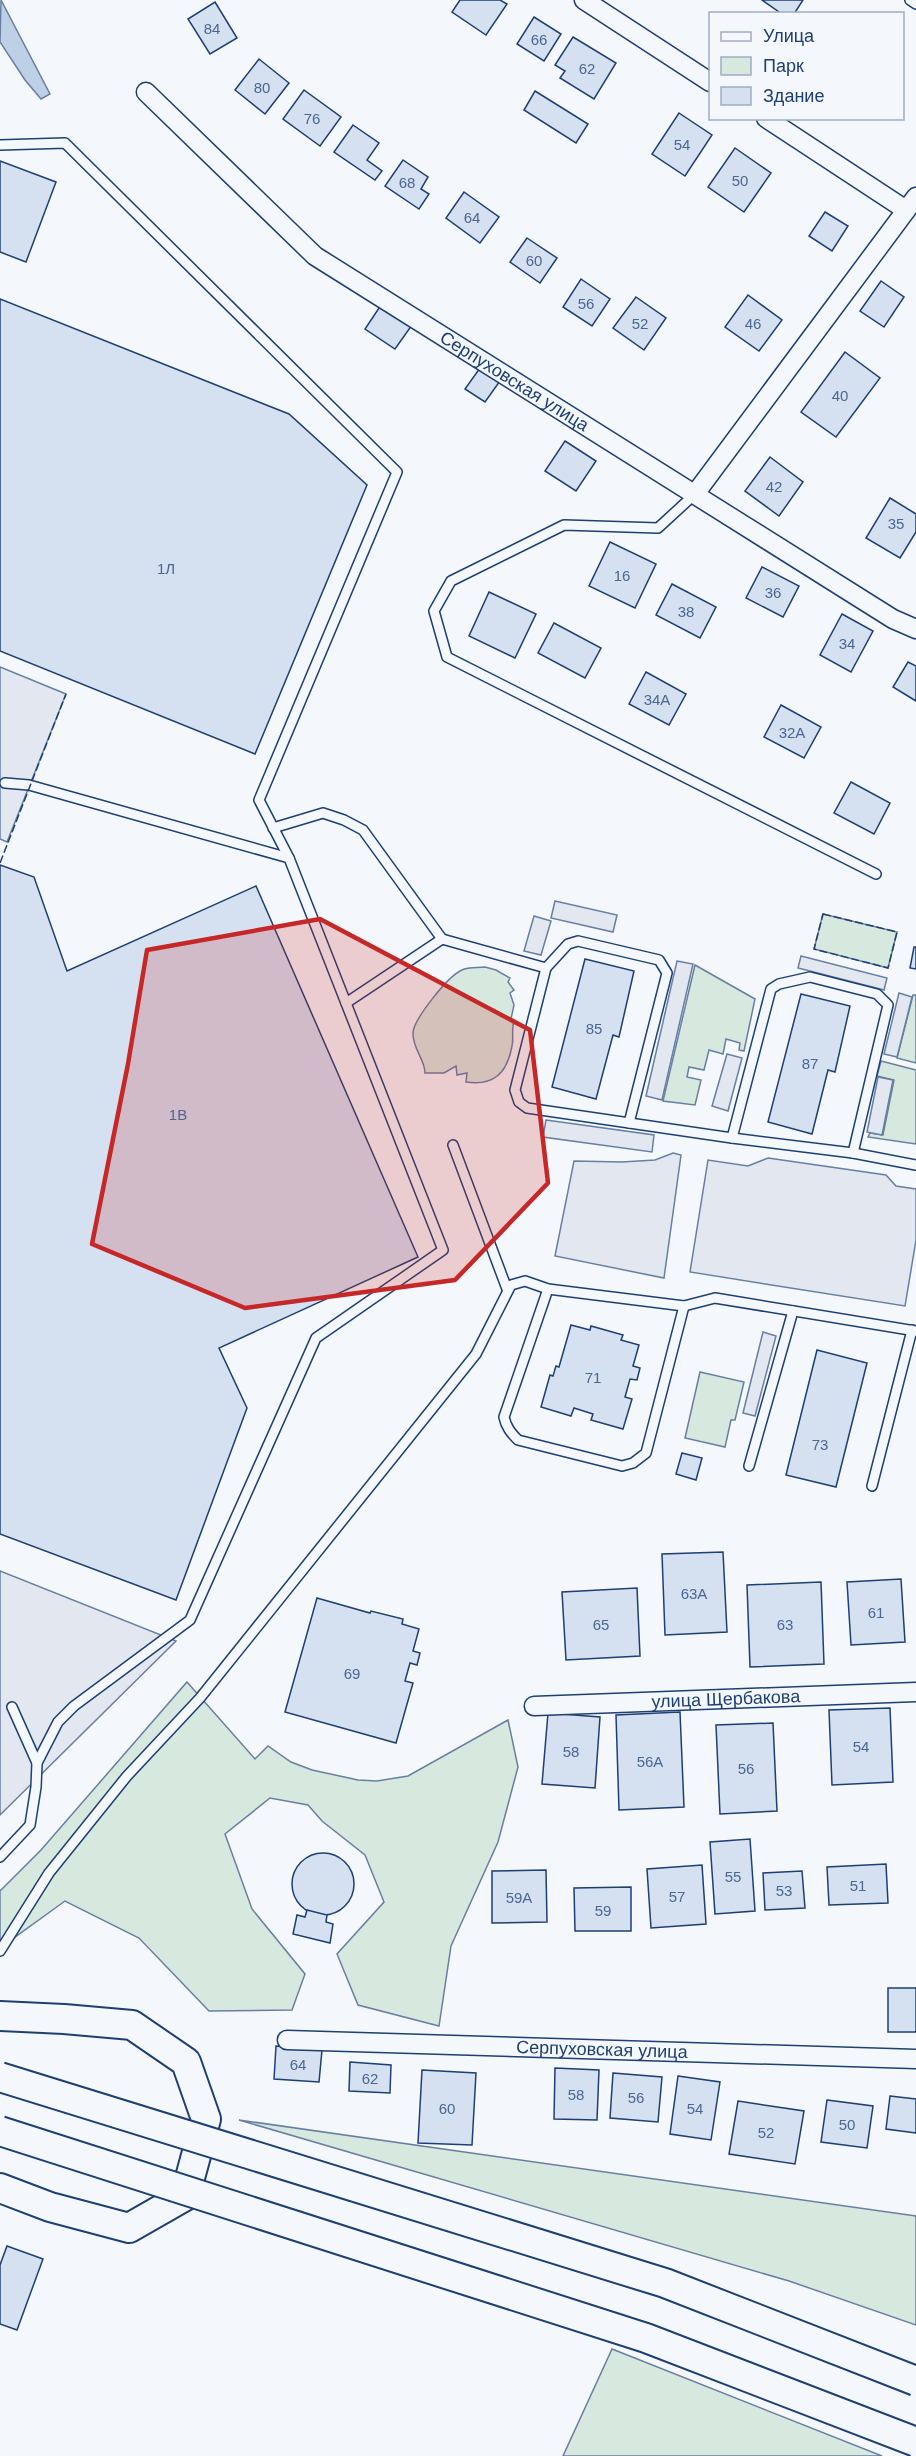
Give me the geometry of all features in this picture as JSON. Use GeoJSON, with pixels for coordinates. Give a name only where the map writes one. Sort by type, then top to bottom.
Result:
{"type":"FeatureCollection","features":[{"type":"Feature","properties":{"kind":"main road"},"geometry":{"type":"LineString","coordinates":[[0,2016],[132,2025],[186,2062],[206,2119],[184,2196],[129,2228],[50,2207],[0,2188]]}},
{"type":"Feature","properties":{"kind":"main road"},"geometry":{"type":"LineString","coordinates":[[0,2077],[665,2283],[916,2381]]}},
{"type":"Feature","properties":{"kind":"main road"},"geometry":{"type":"LineString","coordinates":[[0,2131],[646,2338],[916,2442]]}},
{"type":"Feature","properties":{"kind":"street"},"geometry":{"type":"LineString","coordinates":[[584,0],[709,81]]}},
{"type":"Feature","properties":{"kind":"street","name":"Серпуховская улица"},"geometry":{"type":"LineString","coordinates":[[146,92],[315,256],[893,619],[916,629]]}},
{"type":"Feature","properties":{"kind":"street"},"geometry":{"type":"LineString","coordinates":[[695,494],[911,204],[769,120]]}},
{"type":"Feature","properties":{"kind":"street","name":"улица Щербакова"},"geometry":{"type":"LineString","coordinates":[[534,1706],[916,1692]]}},
{"type":"Feature","properties":{"kind":"street","name":"Серпуховская улица"},"geometry":{"type":"LineString","coordinates":[[287,2040],[916,2059]]}},
{"type":"Feature","properties":{"kind":"lane"},"geometry":{"type":"LineString","coordinates":[[910,0],[916,4]]}},
{"type":"Feature","properties":{"kind":"lane"},"geometry":{"type":"LineString","coordinates":[[0,145],[66,143],[397,472],[259,800],[289,858],[443,1250],[316,1338],[190,1620],[58,1722],[37,1762],[30,1825],[0,1857]]}},
{"type":"Feature","properties":{"kind":"lane"},"geometry":{"type":"LineString","coordinates":[[695,494],[657,528],[564,525],[451,581],[434,611],[447,657],[876,874]]}},
{"type":"Feature","properties":{"kind":"lane"},"geometry":{"type":"LineString","coordinates":[[5,783],[29,785],[289,858]]}},
{"type":"Feature","properties":{"kind":"lane"},"geometry":{"type":"LineString","coordinates":[[273,828],[323,813],[344,820],[363,830],[442,939],[546,968]]}},
{"type":"Feature","properties":{"kind":"lane"},"geometry":{"type":"LineString","coordinates":[[346,1003],[442,939]]}},
{"type":"Feature","properties":{"kind":"lane"},"geometry":{"type":"LineString","coordinates":[[629,1123],[667,973],[659,960],[578,941],[568,944],[546,968],[515,1090],[519,1102],[527,1108],[629,1123],[732,1138],[853,1153],[916,1165]]}},
{"type":"Feature","properties":{"kind":"lane"},"geometry":{"type":"LineString","coordinates":[[732,1138],[771,989],[774,986],[810,977],[877,994],[888,1005],[853,1153]]}},
{"type":"Feature","properties":{"kind":"lane"},"geometry":{"type":"LineString","coordinates":[[453,1145],[507,1289]]}},
{"type":"Feature","properties":{"kind":"lane"},"geometry":{"type":"LineString","coordinates":[[0,1952],[49,1874],[127,1776],[200,1698],[476,1354],[507,1289],[519,1282],[525,1281],[548,1289],[684,1306],[715,1298],[914,1331],[872,1486]]}},
{"type":"Feature","properties":{"kind":"lane"},"geometry":{"type":"LineString","coordinates":[[548,1289],[504,1417],[505,1423],[518,1440],[622,1466],[633,1463],[646,1453],[684,1306]]}},
{"type":"Feature","properties":{"kind":"lane"},"geometry":{"type":"LineString","coordinates":[[748,1466],[794,1311]]}},
{"type":"Feature","properties":{"kind":"lane"},"geometry":{"type":"LineString","coordinates":[[12,1707],[37,1762]]}},
{"type":"Feature","properties":{"kind":"highlighted area"},"geometry":{"type":"Polygon","coordinates":[[[320,919],[530,1030],[548,1183],[455,1280],[245,1308],[92,1244],[128,1064],[147,950],[320,919]]]}},
{"type":"Feature","properties":{"kind":"green space"},"geometry":{"type":"Polygon","coordinates":[[[823,914],[897,932],[888,968],[814,949],[823,914]]]}},
{"type":"Feature","properties":{"kind":"green space"},"geometry":{"type":"Polygon","coordinates":[[[695,965],[755,999],[744,1051],[739,1050],[740,1043],[726,1039],[723,1054],[709,1050],[704,1070],[689,1067],[687,1077],[701,1080],[695,1105],[663,1101],[695,965]]]}},
{"type":"Feature","properties":{"kind":"green space"},"geometry":{"type":"Polygon","coordinates":[[[485,967],[510,978],[508,982],[514,990],[510,993],[514,1005],[511,1019],[514,1022],[513,1043],[506,1064],[502,1071],[491,1080],[476,1083],[466,1082],[467,1073],[457,1075],[456,1066],[444,1073],[425,1073],[413,1034],[418,1019],[432,999],[456,974],[464,969],[485,967]]]}},
{"type":"Feature","properties":{"kind":"green space"},"geometry":{"type":"Polygon","coordinates":[[[913,995],[916,995],[916,1063],[897,1058],[913,995]]]}},
{"type":"Feature","properties":{"kind":"green space"},"geometry":{"type":"Polygon","coordinates":[[[881,1061],[916,1070],[916,1144],[868,1137],[870,1133],[883,1135],[894,1080],[877,1076],[881,1061]]]}},
{"type":"Feature","properties":{"kind":"green space"},"geometry":{"type":"Polygon","coordinates":[[[700,1372],[744,1382],[735,1420],[731,1420],[725,1447],[685,1438],[700,1372]]]}},
{"type":"Feature","properties":{"kind":"green space"},"geometry":{"type":"Polygon","coordinates":[[[187,1682],[255,1759],[268,1746],[291,1762],[312,1770],[358,1780],[377,1781],[408,1776],[508,1720],[518,1767],[498,1842],[451,1946],[439,2026],[358,2005],[337,1954],[384,1902],[365,1855],[322,1821],[308,1805],[270,1798],[225,1834],[252,1909],[305,1974],[292,2010],[209,2011],[139,1938],[65,1901],[0,1948],[0,1891],[41,1850],[187,1682]]]}},
{"type":"Feature","properties":{"kind":"green space"},"geometry":{"type":"Polygon","coordinates":[[[239,2120],[916,2216],[916,2325],[789,2281],[239,2120]]]}},
{"type":"Feature","properties":{"kind":"green space"},"geometry":{"type":"Polygon","coordinates":[[[612,2349],[882,2456],[563,2456],[612,2349]]]}},
{"type":"Feature","properties":{"kind":"shaded area"},"geometry":{"type":"Polygon","coordinates":[[[0,667],[66,694],[7,842],[0,839],[0,667]]]}},
{"type":"Feature","properties":{"kind":"shaded area"},"geometry":{"type":"Polygon","coordinates":[[[555,901],[617,915],[613,932],[551,918],[555,901]]]}},
{"type":"Feature","properties":{"kind":"shaded area"},"geometry":{"type":"Polygon","coordinates":[[[534,916],[551,921],[541,955],[524,951],[534,916]]]}},
{"type":"Feature","properties":{"kind":"shaded area"},"geometry":{"type":"Polygon","coordinates":[[[801,956],[887,978],[884,990],[798,968],[801,956]]]}},
{"type":"Feature","properties":{"kind":"shaded area"},"geometry":{"type":"Polygon","coordinates":[[[677,961],[693,964],[662,1100],[646,1096],[677,961]]]}},
{"type":"Feature","properties":{"kind":"shaded area"},"geometry":{"type":"Polygon","coordinates":[[[899,993],[912,997],[897,1057],[884,1054],[899,993]]]}},
{"type":"Feature","properties":{"kind":"shaded area"},"geometry":{"type":"Polygon","coordinates":[[[727,1054],[742,1058],[728,1111],[712,1106],[727,1054]]]}},
{"type":"Feature","properties":{"kind":"shaded area"},"geometry":{"type":"Polygon","coordinates":[[[878,1077],[893,1080],[882,1135],[867,1132],[878,1077]]]}},
{"type":"Feature","properties":{"kind":"shaded area"},"geometry":{"type":"Polygon","coordinates":[[[546,1120],[654,1135],[652,1152],[543,1137],[546,1120]]]}},
{"type":"Feature","properties":{"kind":"shaded area"},"geometry":{"type":"Polygon","coordinates":[[[673,1153],[681,1155],[664,1278],[555,1256],[574,1161],[655,1160],[673,1153]]]}},
{"type":"Feature","properties":{"kind":"shaded area"},"geometry":{"type":"Polygon","coordinates":[[[768,1158],[886,1175],[896,1186],[916,1189],[916,1240],[905,1306],[690,1272],[708,1160],[748,1166],[768,1158]]]}},
{"type":"Feature","properties":{"kind":"shaded area"},"geometry":{"type":"Polygon","coordinates":[[[763,1332],[776,1336],[755,1416],[743,1413],[763,1332]]]}},
{"type":"Feature","properties":{"kind":"shaded area"},"geometry":{"type":"Polygon","coordinates":[[[0,1571],[176,1641],[0,1815],[0,1571]]]}},
{"type":"Feature","properties":{"kind":"water"},"geometry":{"type":"Polygon","coordinates":[[[1,0],[50,94],[41,99],[25,80],[0,42],[1,0]]]}},
{"type":"Feature","properties":{"kind":"building"},"geometry":{"type":"Polygon","coordinates":[[[460,0],[500,0],[507,4],[486,35],[452,12],[460,0]]]}},
{"type":"Feature","properties":{"kind":"building"},"geometry":{"type":"Polygon","coordinates":[[[762,0],[803,0],[795,12],[779,12],[762,0]]]}},
{"type":"Feature","properties":{"kind":"building"},"geometry":{"type":"Polygon","coordinates":[[[215,2],[237,38],[210,54],[188,19],[215,2]]]}},
{"type":"Feature","properties":{"kind":"building"},"geometry":{"type":"Polygon","coordinates":[[[534,17],[561,34],[544,61],[517,44],[534,17]]]}},
{"type":"Feature","properties":{"kind":"building"},"geometry":{"type":"Polygon","coordinates":[[[573,37],[616,63],[594,99],[560,78],[565,71],[555,65],[573,37]]]}},
{"type":"Feature","properties":{"kind":"building"},"geometry":{"type":"Polygon","coordinates":[[[259,59],[289,83],[265,114],[235,90],[259,59]]]}},
{"type":"Feature","properties":{"kind":"building"},"geometry":{"type":"Polygon","coordinates":[[[304,90],[341,117],[320,146],[283,119],[304,90]]]}},
{"type":"Feature","properties":{"kind":"building"},"geometry":{"type":"Polygon","coordinates":[[[535,91],[588,124],[576,143],[524,110],[535,91]]]}},
{"type":"Feature","properties":{"kind":"building"},"geometry":{"type":"Polygon","coordinates":[[[679,113],[712,135],[685,176],[652,154],[679,113]]]}},
{"type":"Feature","properties":{"kind":"building"},"geometry":{"type":"Polygon","coordinates":[[[353,125],[379,143],[367,160],[382,171],[375,180],[334,152],[353,125]]]}},
{"type":"Feature","properties":{"kind":"building"},"geometry":{"type":"Polygon","coordinates":[[[735,148],[771,173],[744,212],[708,187],[735,148]]]}},
{"type":"Feature","properties":{"kind":"building"},"geometry":{"type":"Polygon","coordinates":[[[403,160],[428,177],[421,189],[429,194],[419,209],[385,186],[403,160]]]}},
{"type":"Feature","properties":{"kind":"building"},"geometry":{"type":"Polygon","coordinates":[[[0,161],[56,182],[26,262],[0,252],[0,161]]]}},
{"type":"Feature","properties":{"kind":"building"},"geometry":{"type":"Polygon","coordinates":[[[464,192],[499,217],[480,243],[446,218],[464,192]]]}},
{"type":"Feature","properties":{"kind":"building"},"geometry":{"type":"Polygon","coordinates":[[[825,212],[848,226],[832,251],[809,236],[825,212]]]}},
{"type":"Feature","properties":{"kind":"building"},"geometry":{"type":"Polygon","coordinates":[[[527,238],[557,258],[540,283],[510,262],[527,238]]]}},
{"type":"Feature","properties":{"kind":"building"},"geometry":{"type":"Polygon","coordinates":[[[581,279],[610,299],[592,326],[563,307],[581,279]]]}},
{"type":"Feature","properties":{"kind":"building"},"geometry":{"type":"Polygon","coordinates":[[[881,281],[904,297],[884,327],[860,311],[881,281]]]}},
{"type":"Feature","properties":{"kind":"building"},"geometry":{"type":"Polygon","coordinates":[[[748,295],[782,320],[759,351],[725,327],[748,295]]]}},
{"type":"Feature","properties":{"kind":"building"},"geometry":{"type":"Polygon","coordinates":[[[636,297],[666,318],[644,350],[613,328],[636,297]]]}},
{"type":"Feature","properties":{"kind":"building"},"geometry":{"type":"Polygon","coordinates":[[[0,299],[289,414],[367,485],[255,754],[0,651],[0,299]]]}},
{"type":"Feature","properties":{"kind":"building"},"geometry":{"type":"Polygon","coordinates":[[[381,305],[412,325],[395,349],[365,329],[381,305]]]}},
{"type":"Feature","properties":{"kind":"building"},"geometry":{"type":"Polygon","coordinates":[[[845,352],[880,378],[836,437],[801,412],[845,352]]]}},
{"type":"Feature","properties":{"kind":"building"},"geometry":{"type":"Polygon","coordinates":[[[480,368],[500,381],[485,402],[465,389],[480,368]]]}},
{"type":"Feature","properties":{"kind":"building"},"geometry":{"type":"Polygon","coordinates":[[[565,441],[596,461],[576,491],[545,471],[565,441]]]}},
{"type":"Feature","properties":{"kind":"building"},"geometry":{"type":"Polygon","coordinates":[[[770,457],[803,482],[779,516],[745,491],[770,457]]]}},
{"type":"Feature","properties":{"kind":"building"},"geometry":{"type":"Polygon","coordinates":[[[890,498],[916,514],[916,532],[900,558],[866,538],[890,498]]]}},
{"type":"Feature","properties":{"kind":"building"},"geometry":{"type":"Polygon","coordinates":[[[610,542],[656,564],[635,608],[589,586],[610,542]]]}},
{"type":"Feature","properties":{"kind":"building"},"geometry":{"type":"Polygon","coordinates":[[[762,567],[799,586],[783,617],[746,598],[762,567]]]}},
{"type":"Feature","properties":{"kind":"building"},"geometry":{"type":"Polygon","coordinates":[[[672,584],[716,607],[700,638],[656,615],[672,584]]]}},
{"type":"Feature","properties":{"kind":"building"},"geometry":{"type":"Polygon","coordinates":[[[489,592],[536,614],[515,658],[469,636],[489,592]]]}},
{"type":"Feature","properties":{"kind":"building"},"geometry":{"type":"Polygon","coordinates":[[[842,614],[873,631],[851,672],[820,655],[842,614]]]}},
{"type":"Feature","properties":{"kind":"building"},"geometry":{"type":"Polygon","coordinates":[[[554,623],[601,648],[585,678],[538,653],[554,623]]]}},
{"type":"Feature","properties":{"kind":"building"},"geometry":{"type":"Polygon","coordinates":[[[908,662],[916,666],[916,701],[893,687],[908,662]]]}},
{"type":"Feature","properties":{"kind":"building"},"geometry":{"type":"Polygon","coordinates":[[[646,672],[686,694],[669,725],[629,704],[646,672]]]}},
{"type":"Feature","properties":{"kind":"building"},"geometry":{"type":"Polygon","coordinates":[[[781,705],[821,727],[804,758],[764,737],[781,705]]]}},
{"type":"Feature","properties":{"kind":"building"},"geometry":{"type":"Polygon","coordinates":[[[851,782],[890,803],[874,834],[834,813],[851,782]]]}},
{"type":"Feature","properties":{"kind":"building"},"geometry":{"type":"Polygon","coordinates":[[[0,865],[34,877],[67,971],[256,886],[418,1257],[219,1348],[247,1408],[176,1600],[0,1534],[0,865]]]}},
{"type":"Feature","properties":{"kind":"building"},"geometry":{"type":"Polygon","coordinates":[[[914,947],[916,947],[916,969],[910,968],[914,947]]]}},
{"type":"Feature","properties":{"kind":"building"},"geometry":{"type":"Polygon","coordinates":[[[585,959],[634,971],[619,1037],[613,1035],[596,1099],[552,1087],[585,959]]]}},
{"type":"Feature","properties":{"kind":"building"},"geometry":{"type":"Polygon","coordinates":[[[801,994],[850,1006],[835,1072],[828,1070],[812,1134],[768,1122],[801,994]]]}},
{"type":"Feature","properties":{"kind":"building"},"geometry":{"type":"Polygon","coordinates":[[[571,1325],[590,1330],[591,1326],[623,1335],[621,1340],[639,1345],[633,1366],[640,1368],[637,1380],[630,1379],[625,1397],[632,1399],[623,1429],[591,1420],[593,1414],[574,1408],[571,1416],[541,1407],[550,1375],[553,1376],[556,1366],[559,1367],[571,1325]]]}},
{"type":"Feature","properties":{"kind":"building"},"geometry":{"type":"Polygon","coordinates":[[[817,1350],[867,1363],[836,1487],[786,1475],[817,1350]]]}},
{"type":"Feature","properties":{"kind":"building"},"geometry":{"type":"Polygon","coordinates":[[[682,1453],[702,1458],[696,1480],[676,1474],[682,1453]]]}},
{"type":"Feature","properties":{"kind":"building"},"geometry":{"type":"Polygon","coordinates":[[[723,1552],[727,1632],[665,1635],[662,1554],[723,1552]]]}},
{"type":"Feature","properties":{"kind":"building"},"geometry":{"type":"Polygon","coordinates":[[[901,1579],[905,1642],[851,1645],[847,1582],[901,1579]]]}},
{"type":"Feature","properties":{"kind":"building"},"geometry":{"type":"Polygon","coordinates":[[[821,1582],[824,1664],[750,1667],[747,1585],[821,1582]]]}},
{"type":"Feature","properties":{"kind":"building"},"geometry":{"type":"Polygon","coordinates":[[[637,1588],[640,1656],[566,1660],[562,1592],[637,1588]]]}},
{"type":"Feature","properties":{"kind":"building"},"geometry":{"type":"Polygon","coordinates":[[[317,1598],[370,1613],[371,1611],[403,1619],[402,1624],[419,1629],[413,1651],[420,1653],[417,1665],[410,1663],[405,1681],[413,1683],[396,1743],[285,1712],[317,1598]]]}},
{"type":"Feature","properties":{"kind":"building"},"geometry":{"type":"Polygon","coordinates":[[[890,1708],[893,1782],[832,1785],[829,1710],[890,1708]]]}},
{"type":"Feature","properties":{"kind":"building"},"geometry":{"type":"Polygon","coordinates":[[[680,1712],[684,1807],[619,1810],[616,1715],[680,1712]]]}},
{"type":"Feature","properties":{"kind":"building"},"geometry":{"type":"Polygon","coordinates":[[[548,1713],[600,1717],[595,1788],[542,1784],[548,1713]]]}},
{"type":"Feature","properties":{"kind":"building"},"geometry":{"type":"Polygon","coordinates":[[[773,1723],[777,1811],[720,1814],[716,1725],[773,1723]]]}},
{"type":"Feature","properties":{"kind":"building"},"geometry":{"type":"Polygon","coordinates":[[[750,1839],[755,1911],[715,1914],[710,1842],[750,1839]]]}},
{"type":"Feature","properties":{"kind":"building"},"geometry":{"type":"Polygon","coordinates":[[[323,1853],[335,1855],[345,1862],[352,1872],[354,1884],[352,1896],[345,1906],[335,1913],[323,1915],[311,1913],[301,1906],[294,1896],[292,1884],[294,1872],[301,1862],[311,1855],[323,1853]]]}},
{"type":"Feature","properties":{"kind":"building"},"geometry":{"type":"Polygon","coordinates":[[[886,1864],[888,1903],[829,1905],[827,1867],[886,1864]]]}},
{"type":"Feature","properties":{"kind":"building"},"geometry":{"type":"Polygon","coordinates":[[[702,1865],[706,1924],[651,1928],[647,1869],[702,1865]]]}},
{"type":"Feature","properties":{"kind":"building"},"geometry":{"type":"Polygon","coordinates":[[[546,1870],[547,1922],[492,1923],[492,1871],[546,1870]]]}},
{"type":"Feature","properties":{"kind":"building"},"geometry":{"type":"Polygon","coordinates":[[[802,1871],[805,1908],[765,1910],[763,1873],[802,1871]]]}},
{"type":"Feature","properties":{"kind":"building"},"geometry":{"type":"Polygon","coordinates":[[[631,1887],[631,1931],[575,1931],[574,1888],[631,1887]]]}},
{"type":"Feature","properties":{"kind":"building"},"geometry":{"type":"Polygon","coordinates":[[[307,1910],[327,1915],[326,1922],[333,1924],[330,1943],[293,1934],[297,1915],[305,1917],[307,1910]]]}},
{"type":"Feature","properties":{"kind":"building"},"geometry":{"type":"Polygon","coordinates":[[[888,1988],[916,1988],[916,2032],[888,2032],[888,1988]]]}},
{"type":"Feature","properties":{"kind":"building"},"geometry":{"type":"Polygon","coordinates":[[[276,2046],[322,2050],[319,2082],[274,2079],[276,2046]]]}},
{"type":"Feature","properties":{"kind":"building"},"geometry":{"type":"Polygon","coordinates":[[[350,2062],[391,2065],[390,2093],[349,2091],[350,2062]]]}},
{"type":"Feature","properties":{"kind":"building"},"geometry":{"type":"Polygon","coordinates":[[[555,2068],[599,2070],[597,2120],[554,2119],[555,2068]]]}},
{"type":"Feature","properties":{"kind":"building"},"geometry":{"type":"Polygon","coordinates":[[[422,2070],[476,2073],[472,2145],[418,2143],[422,2070]]]}},
{"type":"Feature","properties":{"kind":"building"},"geometry":{"type":"Polygon","coordinates":[[[613,2073],[662,2077],[658,2122],[610,2118],[613,2073]]]}},
{"type":"Feature","properties":{"kind":"building"},"geometry":{"type":"Polygon","coordinates":[[[678,2076],[720,2082],[711,2140],[670,2134],[678,2076]]]}},
{"type":"Feature","properties":{"kind":"building"},"geometry":{"type":"Polygon","coordinates":[[[890,2096],[916,2099],[916,2133],[886,2129],[890,2096]]]}},
{"type":"Feature","properties":{"kind":"building"},"geometry":{"type":"Polygon","coordinates":[[[827,2100],[873,2106],[867,2148],[821,2142],[827,2100]]]}},
{"type":"Feature","properties":{"kind":"building"},"geometry":{"type":"Polygon","coordinates":[[[738,2101],[804,2111],[795,2164],[729,2154],[738,2101]]]}},
{"type":"Feature","properties":{"kind":"building"},"geometry":{"type":"Polygon","coordinates":[[[7,2246],[43,2259],[17,2330],[0,2324],[0,2265],[7,2246]]]}},
{"type":"Feature","properties":{"kind":"fence"},"geometry":{"type":"LineString","coordinates":[[0,863],[66,694]]}},
{"type":"Feature","properties":{"kind":"fence"},"geometry":{"type":"LineString","coordinates":[[823,914],[897,932],[888,968],[814,949],[823,914]]}}]}
